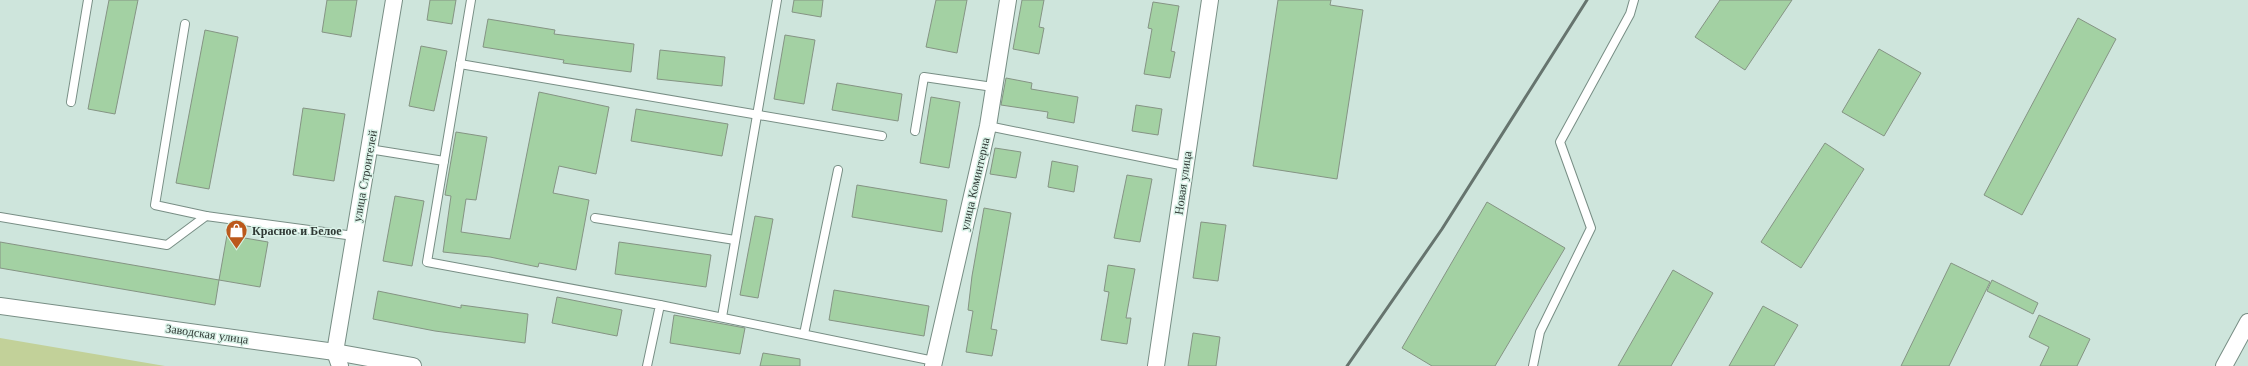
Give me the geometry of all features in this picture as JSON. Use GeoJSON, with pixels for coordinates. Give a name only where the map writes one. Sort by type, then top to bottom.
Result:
{"type":"FeatureCollection","features":[{"type":"Feature","properties":{"kind":"street","name":"улица Строителей"},"geometry":{"type":"LineString","coordinates":[[338,359],[354,236],[394,0]]}},
{"type":"Feature","properties":{"kind":"street","name":"улица Коминтерна"},"geometry":{"type":"LineString","coordinates":[[934,363],[988,126],[1008,0]]}},
{"type":"Feature","properties":{"kind":"street","name":"Новая улица"},"geometry":{"type":"LineString","coordinates":[[1156,366],[1210,0]]}},
{"type":"Feature","properties":{"kind":"street","name":"Заводская улица"},"geometry":{"type":"LineString","coordinates":[[0,306],[338,359],[413,366]]}},
{"type":"Feature","properties":{"kind":"street"},"geometry":{"type":"LineString","coordinates":[[2224,366],[2248,322]]}},
{"type":"Feature","properties":{"kind":"lane"},"geometry":{"type":"LineString","coordinates":[[71,102],[88,0]]}},
{"type":"Feature","properties":{"kind":"lane"},"geometry":{"type":"LineString","coordinates":[[471,0],[427,262],[722,317],[934,363]]}},
{"type":"Feature","properties":{"kind":"lane"},"geometry":{"type":"LineString","coordinates":[[722,317],[777,0]]}},
{"type":"Feature","properties":{"kind":"lane"},"geometry":{"type":"LineString","coordinates":[[1533,366],[1540,332],[1591,228],[1560,142],[1630,14],[1634,0]]}},
{"type":"Feature","properties":{"kind":"lane"},"geometry":{"type":"LineString","coordinates":[[185,24],[155,205],[206,216],[354,236]]}},
{"type":"Feature","properties":{"kind":"lane"},"geometry":{"type":"LineString","coordinates":[[460,64],[882,136]]}},
{"type":"Feature","properties":{"kind":"lane"},"geometry":{"type":"LineString","coordinates":[[915,131],[924,77],[993,87]]}},
{"type":"Feature","properties":{"kind":"lane"},"geometry":{"type":"LineString","coordinates":[[988,126],[1185,166]]}},
{"type":"Feature","properties":{"kind":"lane"},"geometry":{"type":"LineString","coordinates":[[369,149],[444,161]]}},
{"type":"Feature","properties":{"kind":"lane"},"geometry":{"type":"LineString","coordinates":[[804,334],[838,170]]}},
{"type":"Feature","properties":{"kind":"lane"},"geometry":{"type":"LineString","coordinates":[[0,218],[167,245],[206,216]]}},
{"type":"Feature","properties":{"kind":"lane"},"geometry":{"type":"LineString","coordinates":[[595,218],[735,240]]}},
{"type":"Feature","properties":{"kind":"lane"},"geometry":{"type":"LineString","coordinates":[[647,366],[660,305]]}},
{"type":"Feature","properties":{"kind":"green space"},"geometry":{"type":"Polygon","coordinates":[[[0,338],[165,366],[0,366],[0,338]]]}},
{"type":"Feature","properties":{"kind":"building"},"geometry":{"type":"Polygon","coordinates":[[[109,0],[138,0],[115,114],[88,109],[109,0]]]}},
{"type":"Feature","properties":{"kind":"building"},"geometry":{"type":"Polygon","coordinates":[[[327,0],[357,0],[351,37],[322,32],[327,0]]]}},
{"type":"Feature","properties":{"kind":"building"},"geometry":{"type":"Polygon","coordinates":[[[430,0],[456,0],[452,24],[427,20],[430,0]]]}},
{"type":"Feature","properties":{"kind":"building"},"geometry":{"type":"Polygon","coordinates":[[[794,0],[823,0],[821,17],[792,12],[794,0]]]}},
{"type":"Feature","properties":{"kind":"building"},"geometry":{"type":"Polygon","coordinates":[[[936,0],[967,0],[957,53],[926,47],[936,0]]]}},
{"type":"Feature","properties":{"kind":"building"},"geometry":{"type":"Polygon","coordinates":[[[1022,0],[1044,0],[1039,27],[1044,28],[1039,54],[1013,49],[1022,0]]]}},
{"type":"Feature","properties":{"kind":"building"},"geometry":{"type":"Polygon","coordinates":[[[1278,0],[1331,0],[1330,5],[1363,10],[1337,179],[1253,166],[1278,0]]]}},
{"type":"Feature","properties":{"kind":"building"},"geometry":{"type":"Polygon","coordinates":[[[1720,0],[1792,0],[1745,70],[1695,37],[1720,0]]]}},
{"type":"Feature","properties":{"kind":"building"},"geometry":{"type":"Polygon","coordinates":[[[1153,2],[1179,6],[1171,51],[1175,52],[1170,78],[1144,74],[1152,29],[1148,28],[1153,2]]]}},
{"type":"Feature","properties":{"kind":"building"},"geometry":{"type":"Polygon","coordinates":[[[2078,18],[2116,39],[2022,215],[1984,195],[2078,18]]]}},
{"type":"Feature","properties":{"kind":"building"},"geometry":{"type":"Polygon","coordinates":[[[488,19],[555,30],[554,34],[634,44],[631,72],[563,63],[564,60],[483,47],[488,19]]]}},
{"type":"Feature","properties":{"kind":"building"},"geometry":{"type":"Polygon","coordinates":[[[205,30],[238,37],[209,189],[176,183],[205,30]]]}},
{"type":"Feature","properties":{"kind":"building"},"geometry":{"type":"Polygon","coordinates":[[[785,35],[815,40],[804,104],[774,99],[785,35]]]}},
{"type":"Feature","properties":{"kind":"building"},"geometry":{"type":"Polygon","coordinates":[[[421,46],[447,51],[434,111],[409,106],[421,46]]]}},
{"type":"Feature","properties":{"kind":"building"},"geometry":{"type":"Polygon","coordinates":[[[1879,49],[1921,73],[1884,136],[1842,112],[1879,49]]]}},
{"type":"Feature","properties":{"kind":"building"},"geometry":{"type":"Polygon","coordinates":[[[660,50],[725,57],[722,86],[657,79],[660,50]]]}},
{"type":"Feature","properties":{"kind":"building"},"geometry":{"type":"Polygon","coordinates":[[[1006,78],[1032,83],[1031,89],[1078,97],[1074,123],[1047,118],[1048,112],[1001,105],[1006,78]]]}},
{"type":"Feature","properties":{"kind":"building"},"geometry":{"type":"Polygon","coordinates":[[[837,83],[902,94],[898,121],[832,110],[837,83]]]}},
{"type":"Feature","properties":{"kind":"building"},"geometry":{"type":"Polygon","coordinates":[[[539,92],[609,107],[596,174],[559,166],[553,193],[589,200],[576,270],[539,263],[538,267],[490,257],[443,252],[451,196],[445,195],[456,132],[487,137],[476,200],[466,199],[461,232],[510,239],[539,92]]]}},
{"type":"Feature","properties":{"kind":"building"},"geometry":{"type":"Polygon","coordinates":[[[931,97],[960,102],[949,168],[920,163],[931,97]]]}},
{"type":"Feature","properties":{"kind":"building"},"geometry":{"type":"Polygon","coordinates":[[[1136,105],[1162,109],[1158,135],[1132,131],[1136,105]]]}},
{"type":"Feature","properties":{"kind":"building"},"geometry":{"type":"Polygon","coordinates":[[[303,108],[345,114],[334,181],[293,175],[303,108]]]}},
{"type":"Feature","properties":{"kind":"building"},"geometry":{"type":"Polygon","coordinates":[[[636,109],[728,124],[722,156],[631,141],[636,109]]]}},
{"type":"Feature","properties":{"kind":"building"},"geometry":{"type":"Polygon","coordinates":[[[1825,143],[1864,169],[1801,268],[1761,242],[1825,143]]]}},
{"type":"Feature","properties":{"kind":"building"},"geometry":{"type":"Polygon","coordinates":[[[995,148],[1021,152],[1016,178],[990,174],[995,148]]]}},
{"type":"Feature","properties":{"kind":"building"},"geometry":{"type":"Polygon","coordinates":[[[1052,161],[1078,166],[1074,192],[1048,187],[1052,161]]]}},
{"type":"Feature","properties":{"kind":"building"},"geometry":{"type":"Polygon","coordinates":[[[1127,175],[1152,179],[1140,242],[1114,238],[1127,175]]]}},
{"type":"Feature","properties":{"kind":"building"},"geometry":{"type":"Polygon","coordinates":[[[857,185],[947,200],[942,232],[852,217],[857,185]]]}},
{"type":"Feature","properties":{"kind":"building"},"geometry":{"type":"Polygon","coordinates":[[[395,196],[424,201],[412,266],[383,261],[395,196]]]}},
{"type":"Feature","properties":{"kind":"building"},"geometry":{"type":"Polygon","coordinates":[[[1487,202],[1565,248],[1495,366],[1432,366],[1402,348],[1487,202]]]}},
{"type":"Feature","properties":{"kind":"building"},"geometry":{"type":"Polygon","coordinates":[[[984,208],[1011,213],[991,329],[997,330],[992,356],[966,352],[973,311],[968,310],[972,276],[984,208]]]}},
{"type":"Feature","properties":{"kind":"building"},"geometry":{"type":"Polygon","coordinates":[[[755,216],[773,219],[758,298],[740,295],[755,216]]]}},
{"type":"Feature","properties":{"kind":"building"},"geometry":{"type":"Polygon","coordinates":[[[1201,222],[1226,225],[1218,281],[1193,278],[1201,222]]]}},
{"type":"Feature","properties":{"kind":"building"},"geometry":{"type":"Polygon","coordinates":[[[227,235],[268,242],[260,287],[219,280],[227,235]]]}},
{"type":"Feature","properties":{"kind":"building"},"geometry":{"type":"Polygon","coordinates":[[[0,242],[219,280],[215,305],[0,268],[0,242]]]}},
{"type":"Feature","properties":{"kind":"building"},"geometry":{"type":"Polygon","coordinates":[[[619,242],[711,255],[706,287],[615,274],[619,242]]]}},
{"type":"Feature","properties":{"kind":"building"},"geometry":{"type":"Polygon","coordinates":[[[1951,263],[1990,282],[1949,366],[1901,366],[1951,263]]]}},
{"type":"Feature","properties":{"kind":"building"},"geometry":{"type":"Polygon","coordinates":[[[1108,265],[1135,269],[1126,318],[1131,318],[1127,344],[1101,340],[1109,292],[1104,291],[1108,265]]]}},
{"type":"Feature","properties":{"kind":"building"},"geometry":{"type":"Polygon","coordinates":[[[1673,270],[1713,293],[1671,366],[1618,366],[1673,270]]]}},
{"type":"Feature","properties":{"kind":"building"},"geometry":{"type":"Polygon","coordinates":[[[1992,280],[2038,303],[2033,314],[1987,291],[1992,280]]]}},
{"type":"Feature","properties":{"kind":"building"},"geometry":{"type":"Polygon","coordinates":[[[834,290],[929,306],[924,336],[829,320],[834,290]]]}},
{"type":"Feature","properties":{"kind":"building"},"geometry":{"type":"Polygon","coordinates":[[[378,291],[461,308],[461,305],[528,314],[525,343],[435,331],[373,319],[378,291]]]}},
{"type":"Feature","properties":{"kind":"building"},"geometry":{"type":"Polygon","coordinates":[[[557,297],[622,310],[617,336],[552,323],[557,297]]]}},
{"type":"Feature","properties":{"kind":"building"},"geometry":{"type":"Polygon","coordinates":[[[1763,306],[1798,325],[1774,366],[1729,366],[1763,306]]]}},
{"type":"Feature","properties":{"kind":"building"},"geometry":{"type":"Polygon","coordinates":[[[674,315],[745,328],[740,354],[670,343],[674,315]]]}},
{"type":"Feature","properties":{"kind":"building"},"geometry":{"type":"Polygon","coordinates":[[[2039,315],[2090,339],[2077,366],[2040,366],[2049,347],[2029,337],[2039,315]]]}},
{"type":"Feature","properties":{"kind":"building"},"geometry":{"type":"Polygon","coordinates":[[[1193,333],[1220,337],[1216,366],[1188,366],[1193,333]]]}},
{"type":"Feature","properties":{"kind":"building"},"geometry":{"type":"Polygon","coordinates":[[[763,353],[800,359],[800,366],[760,366],[763,353]]]}},
{"type":"Feature","properties":{"kind":"railway"},"geometry":{"type":"LineString","coordinates":[[1347,366],[1442,229],[1587,0]]}},
{"type":"Feature","properties":{"kind":"place","name":"Красное и Белое"},"geometry":{"type":"Point","coordinates":[236,250]}}]}
